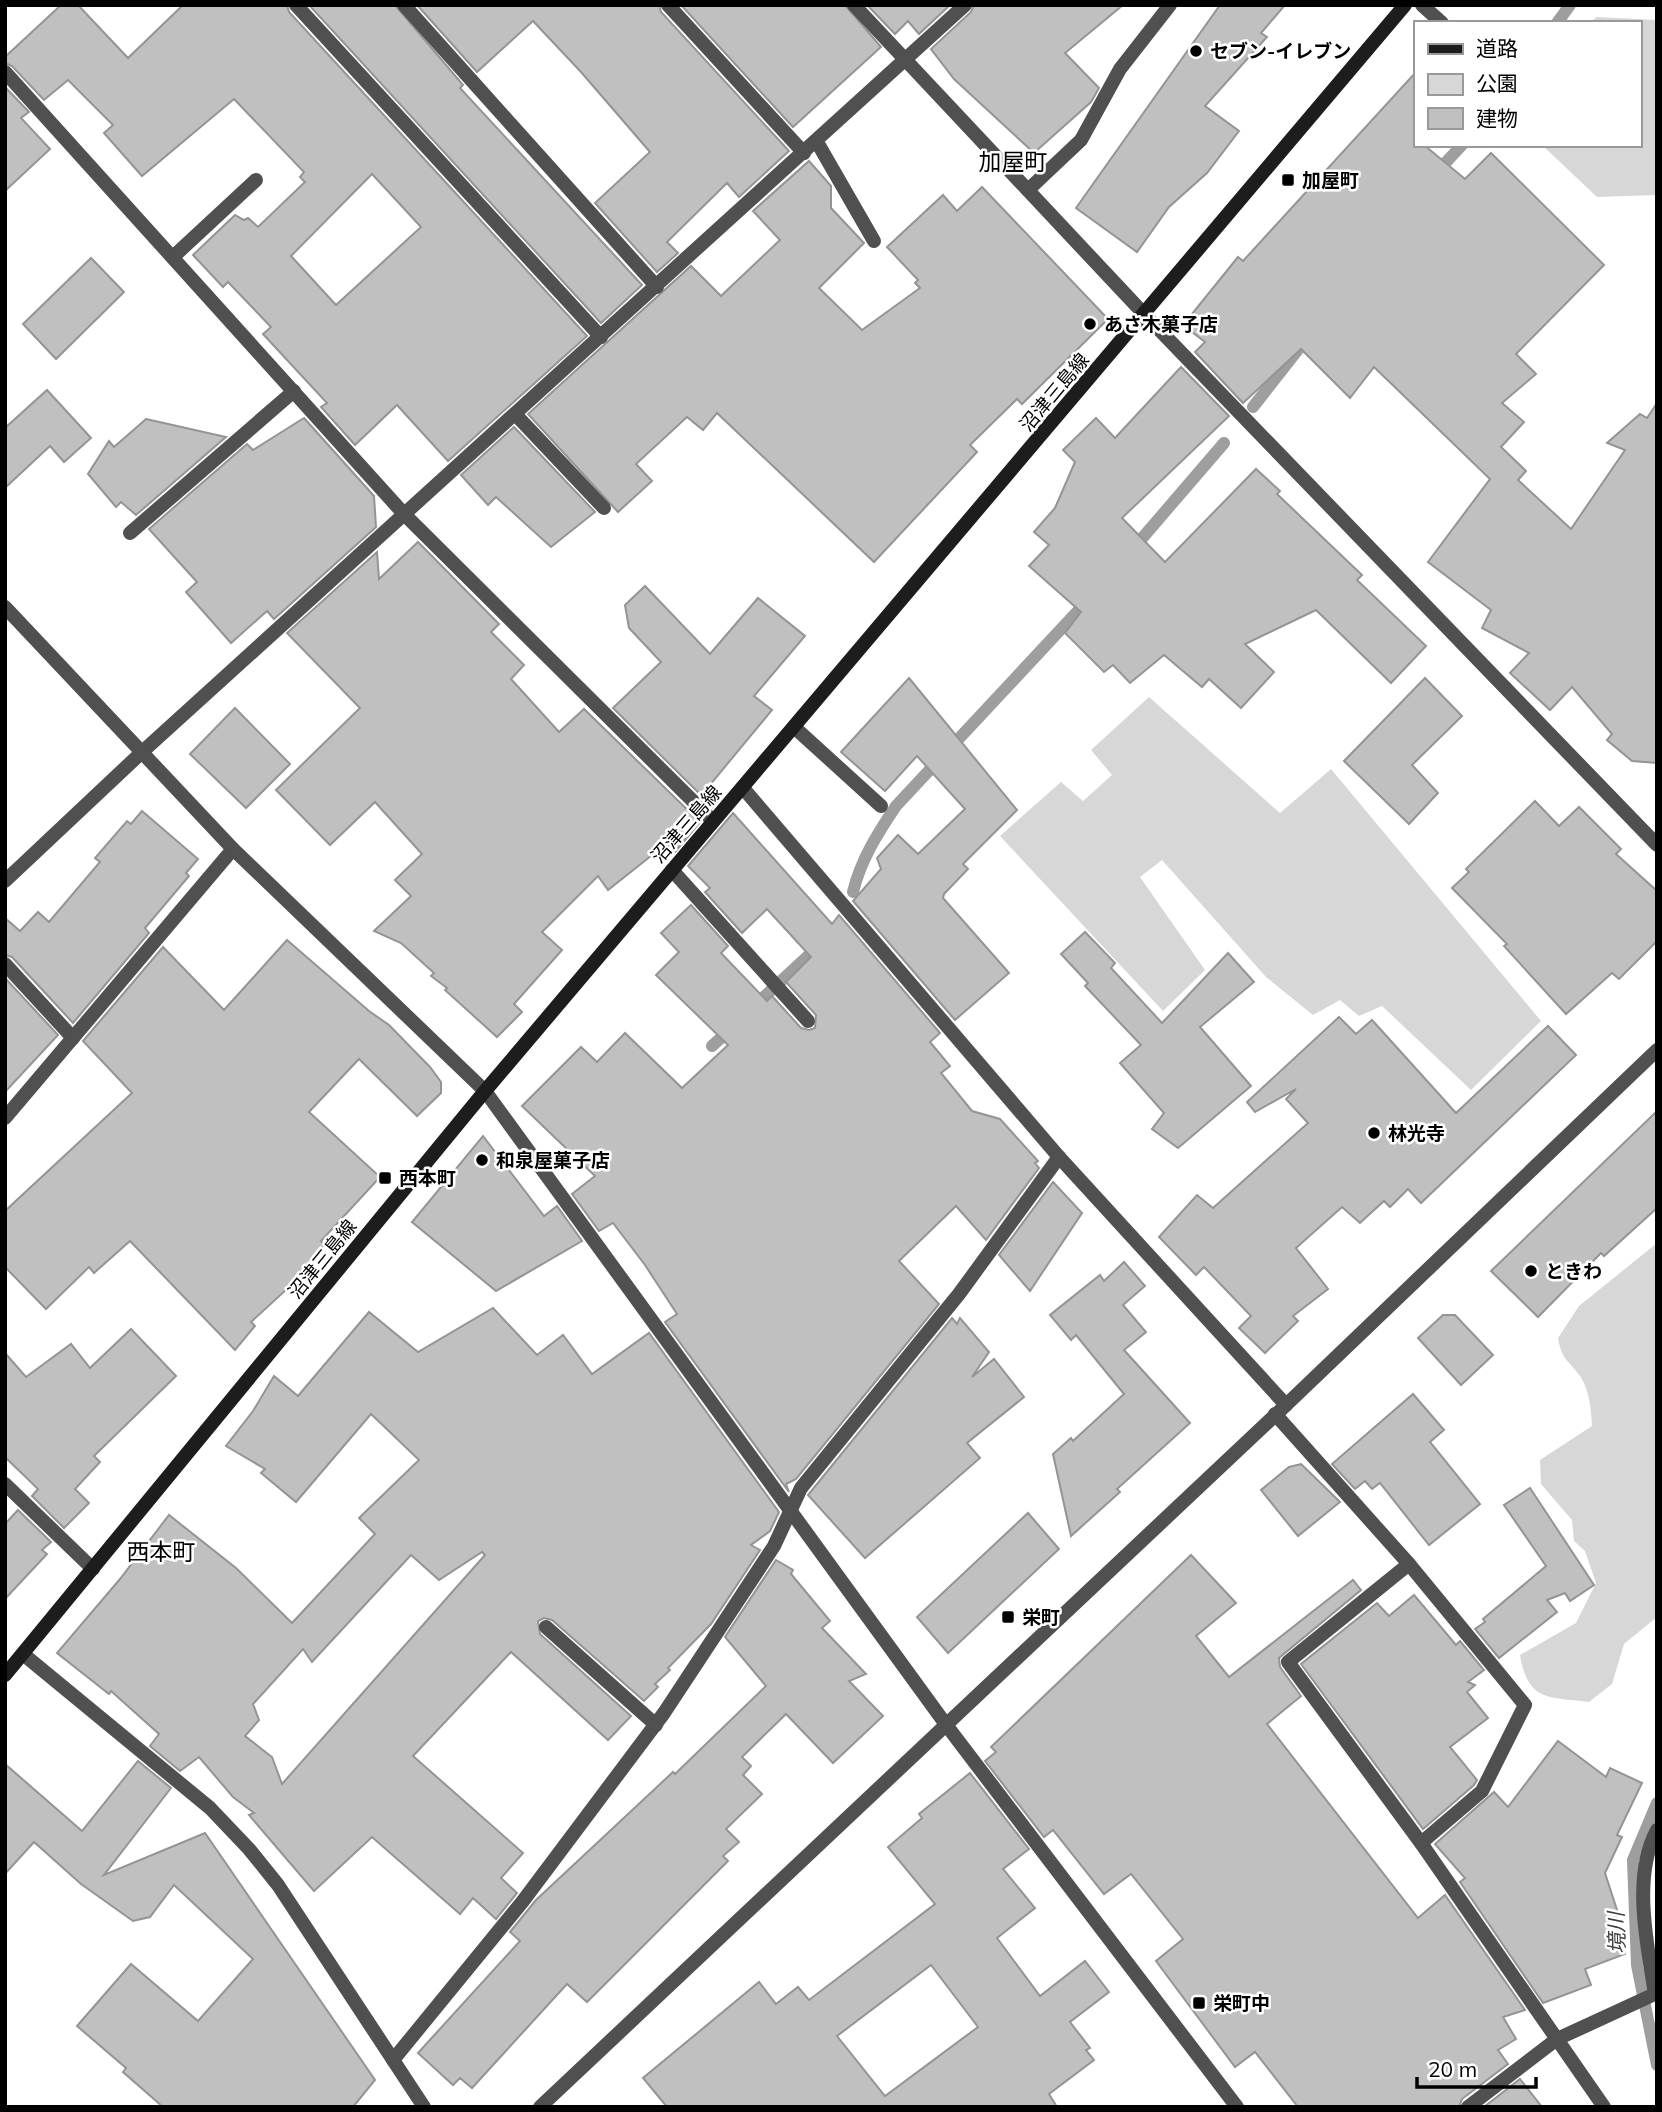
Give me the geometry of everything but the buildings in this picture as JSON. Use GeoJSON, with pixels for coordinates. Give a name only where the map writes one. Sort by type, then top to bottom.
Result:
{"type":"FeatureCollection","features":[{"type":"Feature","properties":{"kind":"main road","name":"沼津三島線"},"geometry":{"type":"LineString","coordinates":[[5,1675],[485,1091],[1405,5]]}},
{"type":"Feature","properties":{"kind":"street"},"geometry":{"type":"LineString","coordinates":[[296,5],[601,337]]}},
{"type":"Feature","properties":{"kind":"street"},"geometry":{"type":"LineString","coordinates":[[404,5],[657,287]]}},
{"type":"Feature","properties":{"kind":"street"},"geometry":{"type":"LineString","coordinates":[[668,5],[804,153]]}},
{"type":"Feature","properties":{"kind":"street"},"geometry":{"type":"LineString","coordinates":[[854,5],[1145,315],[1657,845]]}},
{"type":"Feature","properties":{"kind":"street"},"geometry":{"type":"LineString","coordinates":[[5,881],[141,753],[965,5]]}},
{"type":"Feature","properties":{"kind":"street"},"geometry":{"type":"LineString","coordinates":[[1028,190],[1080,140],[1120,69],[1170,5]]}},
{"type":"Feature","properties":{"kind":"street"},"geometry":{"type":"LineString","coordinates":[[1422,5],[1439,21]]}},
{"type":"Feature","properties":{"kind":"street"},"geometry":{"type":"LineString","coordinates":[[5,72],[404,514],[713,821]]}},
{"type":"Feature","properties":{"kind":"street"},"geometry":{"type":"LineString","coordinates":[[817,142],[874,242]]}},
{"type":"Feature","properties":{"kind":"street"},"geometry":{"type":"LineString","coordinates":[[173,257],[256,180]]}},
{"type":"Feature","properties":{"kind":"street"},"geometry":{"type":"LineString","coordinates":[[130,533],[293,391]]}},
{"type":"Feature","properties":{"kind":"street"},"geometry":{"type":"LineString","coordinates":[[515,414],[604,508]]}},
{"type":"Feature","properties":{"kind":"street"},"geometry":{"type":"LineString","coordinates":[[5,607],[233,849],[485,1091],[947,1726],[1237,2107]]}},
{"type":"Feature","properties":{"kind":"street"},"geometry":{"type":"LineString","coordinates":[[794,727],[881,806]]}},
{"type":"Feature","properties":{"kind":"street"},"geometry":{"type":"LineString","coordinates":[[743,788],[1059,1157],[1280,1409],[1525,1705],[1482,1791],[1422,1843]]}},
{"type":"Feature","properties":{"kind":"street"},"geometry":{"type":"LineString","coordinates":[[5,1118],[233,849]]}},
{"type":"Feature","properties":{"kind":"street"},"geometry":{"type":"LineString","coordinates":[[672,870],[808,1021]]}},
{"type":"Feature","properties":{"kind":"street"},"geometry":{"type":"LineString","coordinates":[[5,964],[73,1038]]}},
{"type":"Feature","properties":{"kind":"street"},"geometry":{"type":"LineString","coordinates":[[540,2107],[947,1726],[1657,1050]]}},
{"type":"Feature","properties":{"kind":"street"},"geometry":{"type":"LineString","coordinates":[[393,2060],[523,1901],[656,1725],[775,1546],[802,1488],[959,1294],[1059,1157]]}},
{"type":"Feature","properties":{"kind":"street"},"geometry":{"type":"LineString","coordinates":[[5,1484],[93,1569]]}},
{"type":"Feature","properties":{"kind":"street"},"geometry":{"type":"LineString","coordinates":[[1409,1564],[1288,1662],[1422,1843],[1604,2107]]}},
{"type":"Feature","properties":{"kind":"street"},"geometry":{"type":"LineString","coordinates":[[546,1627],[656,1725]]}},
{"type":"Feature","properties":{"kind":"street"},"geometry":{"type":"LineString","coordinates":[[23,1654],[210,1808],[249,1849],[278,1885],[424,2107]]}},
{"type":"Feature","properties":{"kind":"street"},"geometry":{"type":"LineString","coordinates":[[1468,2107],[1558,2039],[1656,1993],[1645,1898],[1646,1863],[1657,1830]]}},
{"type":"Feature","properties":{"kind":"green space"},"geometry":{"type":"Polygon","coordinates":[[[1597,17],[1657,20],[1657,195],[1597,197],[1544,147],[1641,147],[1641,21],[1592,21],[1597,17]]]}},
{"type":"Feature","properties":{"kind":"green space"},"geometry":{"type":"Polygon","coordinates":[[[1149,697],[1280,813],[1331,769],[1541,1021],[1471,1090],[1382,1006],[1359,1016],[1340,1000],[1313,1015],[1266,977],[1162,860],[1140,877],[1205,970],[1163,1011],[1000,836],[1061,782],[1083,801],[1112,775],[1091,750],[1149,697]]]}},
{"type":"Feature","properties":{"kind":"green space"},"geometry":{"type":"Polygon","coordinates":[[[1657,1243],[1657,1617],[1624,1644],[1612,1684],[1589,1702],[1551,1697],[1542,1694],[1528,1681],[1520,1655],[1576,1623],[1596,1583],[1585,1551],[1574,1541],[1572,1520],[1541,1484],[1540,1460],[1592,1426],[1586,1388],[1564,1356],[1558,1338],[1579,1306],[1657,1243]]]}},
{"type":"Feature","properties":{"kind":"waterway"},"geometry":{"type":"LineString","coordinates":[[1558,21],[1570,5]]}},
{"type":"Feature","properties":{"kind":"waterway"},"geometry":{"type":"LineString","coordinates":[[1434,175],[1460,147]]}},
{"type":"Feature","properties":{"kind":"waterway"},"geometry":{"type":"LineString","coordinates":[[1253,407],[1300,347]]}},
{"type":"Feature","properties":{"kind":"waterway"},"geometry":{"type":"LineString","coordinates":[[1132,550],[1224,443]]}},
{"type":"Feature","properties":{"kind":"waterway"},"geometry":{"type":"LineString","coordinates":[[853,892],[865,857],[896,806],[1090,598]]}},
{"type":"Feature","properties":{"kind":"waterway"},"geometry":{"type":"LineString","coordinates":[[752,1008],[821,944]]}},
{"type":"Feature","properties":{"kind":"waterway"},"geometry":{"type":"LineString","coordinates":[[712,1046],[732,1028]]}},
{"type":"Feature","properties":{"kind":"waterway","name":"境川"},"geometry":{"type":"LineString","coordinates":[[1657,1803],[1633,1860],[1637,1965],[1657,2065]]}},
{"type":"Feature","properties":{"kind":"place","name":"セブン-イレブン"},"geometry":{"type":"Point","coordinates":[1196,51]}},
{"type":"Feature","properties":{"kind":"place","name":"加屋町"},"geometry":{"type":"Point","coordinates":[1288,180]}},
{"type":"Feature","properties":{"kind":"place","name":"あさ木菓子店"},"geometry":{"type":"Point","coordinates":[1090,324]}},
{"type":"Feature","properties":{"kind":"place","name":"林光寺"},"geometry":{"type":"Point","coordinates":[1374,1133]}},
{"type":"Feature","properties":{"kind":"place","name":"和泉屋菓子店"},"geometry":{"type":"Point","coordinates":[482,1160]}},
{"type":"Feature","properties":{"kind":"place","name":"西本町"},"geometry":{"type":"Point","coordinates":[385,1178]}},
{"type":"Feature","properties":{"kind":"place","name":"ときわ"},"geometry":{"type":"Point","coordinates":[1531,1271]}},
{"type":"Feature","properties":{"kind":"place","name":"栄町"},"geometry":{"type":"Point","coordinates":[1008,1617]}},
{"type":"Feature","properties":{"kind":"place","name":"栄町中"},"geometry":{"type":"Point","coordinates":[1199,2003]}},
{"type":"Feature","properties":{"kind":"district","name":"加屋町"},"geometry":{"type":"Point","coordinates":[1013,161]}},
{"type":"Feature","properties":{"kind":"district","name":"西本町"},"geometry":{"type":"Point","coordinates":[161,1551]}}]}
